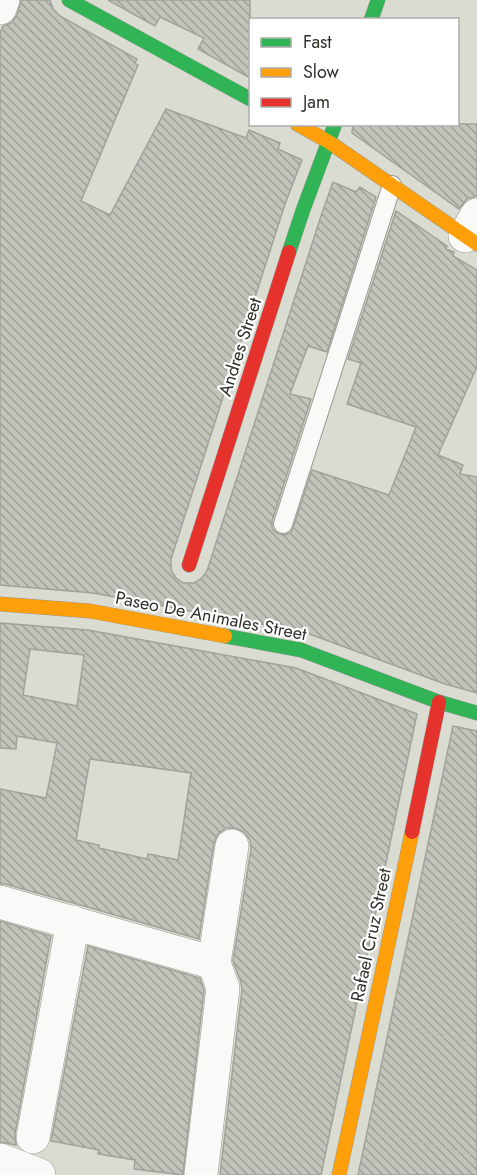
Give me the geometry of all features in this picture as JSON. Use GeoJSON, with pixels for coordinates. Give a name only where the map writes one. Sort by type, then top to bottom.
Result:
{"type":"FeatureCollection","features":[{"type":"Feature","properties":{"kind":"street"},"geometry":{"type":"LineString","coordinates":[[0,8],[3,0]]}},
{"type":"Feature","properties":{"kind":"street"},"geometry":{"type":"LineString","coordinates":[[69,0],[249,98]]}},
{"type":"Feature","properties":{"kind":"street"},"geometry":{"type":"LineString","coordinates":[[372,18],[378,0]]}},
{"type":"Feature","properties":{"kind":"street"},"geometry":{"type":"LineString","coordinates":[[301,126],[329,142],[392,185],[473,232]]}},
{"type":"Feature","properties":{"kind":"street","name":"Andres Street"},"geometry":{"type":"LineString","coordinates":[[189,564],[303,210],[334,126]]}},
{"type":"Feature","properties":{"kind":"street","name":"Paseo De Animales Street"},"geometry":{"type":"LineString","coordinates":[[0,604],[90,611],[302,650],[439,702],[477,713]]}},
{"type":"Feature","properties":{"kind":"street","name":"Rafael Cruz Street"},"geometry":{"type":"LineString","coordinates":[[339,1175],[439,702]]}},
{"type":"Feature","properties":{"kind":"street"},"geometry":{"type":"LineString","coordinates":[[201,1174],[223,988],[214,963],[232,846]]}},
{"type":"Feature","properties":{"kind":"street"},"geometry":{"type":"LineString","coordinates":[[0,902],[214,963]]}},
{"type":"Feature","properties":{"kind":"street"},"geometry":{"type":"LineString","coordinates":[[33,1137],[73,922]]}},
{"type":"Feature","properties":{"kind":"street"},"geometry":{"type":"LineString","coordinates":[[0,1160],[39,1175]]}},
{"type":"Feature","properties":{"kind":"lane"},"geometry":{"type":"LineString","coordinates":[[283,524],[392,185]]}},
{"type":"Feature","properties":{"kind":"path"},"geometry":{"type":"LineString","coordinates":[[395,909],[477,926]]}},
{"type":"Feature","properties":{"kind":"path"},"geometry":{"type":"LineString","coordinates":[[372,1020],[477,1044]]}},
{"type":"Feature","properties":{"kind":"path"},"geometry":{"type":"LineString","coordinates":[[349,1129],[477,1155]]}},
{"type":"Feature","properties":{"kind":"building"},"geometry":{"type":"Polygon","coordinates":[[[21,0],[50,0],[53,9],[60,16],[137,59],[135,63],[138,65],[81,201],[110,215],[166,109],[246,138],[249,130],[280,143],[278,149],[302,160],[285,204],[171,559],[171,570],[183,583],[194,583],[207,571],[333,182],[356,192],[360,187],[376,197],[327,352],[308,346],[290,394],[311,399],[272,521],[274,531],[286,535],[291,532],[312,470],[389,495],[416,427],[347,404],[361,363],[348,359],[396,211],[447,246],[446,249],[454,252],[453,256],[477,270],[477,367],[438,455],[463,465],[460,474],[477,477],[477,693],[445,684],[304,632],[93,593],[0,585],[0,34],[3,26],[11,23],[17,15],[21,0]]]}},
{"type":"Feature","properties":{"kind":"building"},"geometry":{"type":"Polygon","coordinates":[[[108,0],[250,0],[249,77],[198,49],[204,38],[160,17],[155,26],[108,0]]]}},
{"type":"Feature","properties":{"kind":"building"},"geometry":{"type":"Polygon","coordinates":[[[477,124],[477,196],[467,199],[459,209],[352,133],[353,126],[477,124]]]}},
{"type":"Feature","properties":{"kind":"building"},"geometry":{"type":"Polygon","coordinates":[[[0,623],[88,630],[296,668],[417,714],[321,1175],[220,1175],[242,990],[233,961],[251,849],[250,840],[244,832],[235,828],[226,828],[218,834],[214,843],[199,939],[0,884],[0,789],[46,798],[57,743],[17,736],[16,749],[0,748],[0,623]],[[30,649],[23,695],[77,706],[84,655],[30,649]],[[90,759],[76,840],[147,859],[148,854],[178,860],[191,773],[90,759]]]}},
{"type":"Feature","properties":{"kind":"building"},"geometry":{"type":"Polygon","coordinates":[[[453,726],[477,731],[477,1175],[358,1175],[453,726]]]}},
{"type":"Feature","properties":{"kind":"building"},"geometry":{"type":"Polygon","coordinates":[[[0,921],[51,936],[15,1134],[16,1145],[0,1142],[0,921]]]}},
{"type":"Feature","properties":{"kind":"building"},"geometry":{"type":"Polygon","coordinates":[[[88,946],[200,978],[204,990],[183,1175],[134,1169],[135,1160],[98,1154],[99,1150],[51,1141],[88,946]]]}},
{"type":"Feature","properties":{"kind":"traffic: fast"},"geometry":{"type":"LineString","coordinates":[[69,0],[249,98]]}},
{"type":"Feature","properties":{"kind":"traffic: fast"},"geometry":{"type":"LineString","coordinates":[[372,18],[378,0]]}},
{"type":"Feature","properties":{"kind":"traffic: fast"},"geometry":{"type":"LineString","coordinates":[[289,252],[334,126]]}},
{"type":"Feature","properties":{"kind":"traffic: fast"},"geometry":{"type":"LineString","coordinates":[[225,636],[301,650],[439,702],[477,713]]}},
{"type":"Feature","properties":{"kind":"traffic: slow"},"geometry":{"type":"LineString","coordinates":[[301,126],[329,142],[477,244]]}},
{"type":"Feature","properties":{"kind":"traffic: slow"},"geometry":{"type":"LineString","coordinates":[[0,604],[90,611],[225,636]]}},
{"type":"Feature","properties":{"kind":"traffic: slow"},"geometry":{"type":"LineString","coordinates":[[339,1175],[412,832]]}},
{"type":"Feature","properties":{"kind":"traffic: jam"},"geometry":{"type":"LineString","coordinates":[[189,565],[289,252]]}},
{"type":"Feature","properties":{"kind":"traffic: jam"},"geometry":{"type":"LineString","coordinates":[[412,832],[439,702]]}}]}
